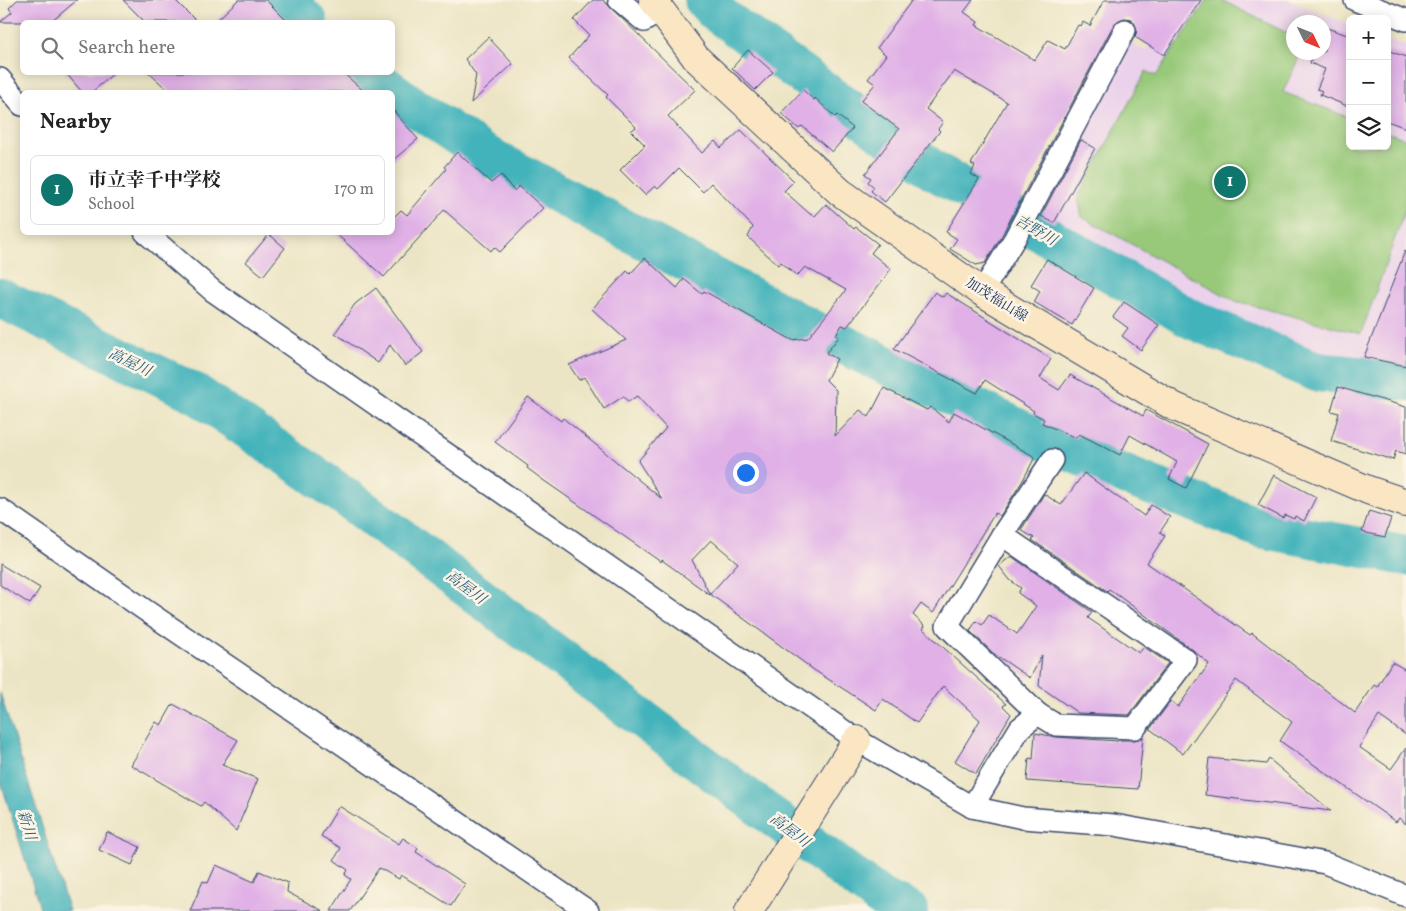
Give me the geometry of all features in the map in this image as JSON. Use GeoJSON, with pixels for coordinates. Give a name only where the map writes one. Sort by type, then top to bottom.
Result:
{"type":"FeatureCollection","features":[{"type":"Feature","properties":{"kind":"main road","name":"加茂福山線"},"geometry":{"type":"LineString","coordinates":[[657,6],[696,58],[840,192],[982,292],[1173,406],[1368,490],[1406,503]]}},
{"type":"Feature","properties":{"kind":"main road"},"geometry":{"type":"LineString","coordinates":[[749,911],[857,740]]}},
{"type":"Feature","properties":{"kind":"street"},"geometry":{"type":"LineString","coordinates":[[619,0],[644,21],[657,6]]}},
{"type":"Feature","properties":{"kind":"street"},"geometry":{"type":"LineString","coordinates":[[1355,0],[1406,20]]}},
{"type":"Feature","properties":{"kind":"street"},"geometry":{"type":"LineString","coordinates":[[982,292],[1015,238],[1125,30]]}},
{"type":"Feature","properties":{"kind":"street"},"geometry":{"type":"LineString","coordinates":[[0,79],[20,103]]}},
{"type":"Feature","properties":{"kind":"street"},"geometry":{"type":"LineString","coordinates":[[149,235],[213,291],[857,740],[972,807],[1023,818],[1114,825],[1325,863],[1406,896]]}},
{"type":"Feature","properties":{"kind":"street"},"geometry":{"type":"LineString","coordinates":[[1002,535],[1186,660],[1135,728],[1056,725],[1038,714],[947,626],[1002,535],[1052,460]]}},
{"type":"Feature","properties":{"kind":"street"},"geometry":{"type":"LineString","coordinates":[[0,509],[145,610],[588,911]]}},
{"type":"Feature","properties":{"kind":"street"},"geometry":{"type":"LineString","coordinates":[[972,807],[1020,728],[1038,714]]}},
{"type":"Feature","properties":{"kind":"shaded area"},"geometry":{"type":"Polygon","coordinates":[[[1177,0],[1289,0],[1326,15],[1286,15],[1286,60],[1331,60],[1331,17],[1346,23],[1346,150],[1391,150],[1391,40],[1406,46],[1406,374],[1329,361],[1227,324],[1034,218],[1128,42],[1145,51],[1177,0]]]}},
{"type":"Feature","properties":{"kind":"green space"},"geometry":{"type":"Polygon","coordinates":[[[1207,0],[1221,0],[1286,32],[1286,60],[1298,60],[1283,92],[1346,116],[1346,150],[1391,150],[1391,133],[1406,139],[1406,207],[1361,334],[1235,301],[1082,217],[1078,197],[1146,71],[1156,76],[1207,0]]]}},
{"type":"Feature","properties":{"kind":"water","name":"新川"},"geometry":{"type":"Polygon","coordinates":[[[0,693],[69,911],[41,911],[0,779],[0,693]]]}},
{"type":"Feature","properties":{"kind":"building"},"geometry":{"type":"Polygon","coordinates":[[[17,0],[77,0],[53,20],[0,22],[12,12],[9,8],[17,0]]]}},
{"type":"Feature","properties":{"kind":"building"},"geometry":{"type":"Polygon","coordinates":[[[123,0],[175,0],[195,20],[143,20],[123,0]]]}},
{"type":"Feature","properties":{"kind":"building"},"geometry":{"type":"Polygon","coordinates":[[[238,0],[266,0],[286,20],[217,20],[238,0]]]}},
{"type":"Feature","properties":{"kind":"building"},"geometry":{"type":"Polygon","coordinates":[[[593,0],[603,0],[695,90],[668,116],[702,153],[715,141],[721,148],[741,130],[794,181],[784,191],[810,214],[815,216],[826,204],[854,229],[856,227],[878,244],[871,253],[891,269],[847,327],[842,325],[836,335],[839,337],[826,353],[837,359],[826,380],[836,390],[835,436],[860,410],[869,417],[884,388],[927,410],[930,407],[949,422],[954,412],[1035,457],[1000,516],[995,513],[933,613],[921,604],[913,615],[925,626],[923,629],[1006,704],[1003,706],[1011,714],[976,774],[955,761],[980,720],[943,686],[917,723],[883,699],[876,710],[814,670],[710,594],[738,563],[711,540],[692,560],[710,595],[662,560],[661,562],[543,480],[527,468],[528,466],[495,442],[528,397],[561,421],[563,418],[662,499],[638,461],[666,428],[637,396],[628,402],[624,396],[604,409],[584,377],[579,380],[569,365],[626,340],[592,309],[627,271],[630,274],[645,258],[677,288],[684,279],[702,294],[704,291],[792,340],[808,338],[846,290],[805,267],[797,276],[781,262],[778,265],[748,237],[753,227],[711,183],[703,192],[679,168],[658,189],[655,186],[645,195],[620,170],[645,145],[631,131],[636,127],[606,97],[608,95],[569,58],[589,35],[574,20],[593,0]]]}},
{"type":"Feature","properties":{"kind":"building"},"geometry":{"type":"Polygon","coordinates":[[[912,0],[973,0],[964,12],[978,22],[976,25],[1035,60],[1048,40],[1065,49],[1078,25],[1081,26],[1083,22],[1090,26],[1104,0],[1201,0],[1164,55],[1135,37],[1137,29],[1131,19],[1124,18],[1114,24],[1002,235],[985,263],[976,265],[950,249],[957,239],[946,232],[979,179],[971,174],[975,166],[971,164],[1007,102],[954,71],[926,109],[943,122],[938,129],[940,131],[885,202],[871,191],[874,187],[868,182],[871,178],[865,174],[899,129],[861,101],[875,84],[868,79],[886,55],[877,48],[912,0]]]}},
{"type":"Feature","properties":{"kind":"building"},"geometry":{"type":"Polygon","coordinates":[[[1331,29],[1346,35],[1346,105],[1320,95],[1322,91],[1317,89],[1325,69],[1310,63],[1311,60],[1331,60],[1331,29]]]}},
{"type":"Feature","properties":{"kind":"building"},"geometry":{"type":"Polygon","coordinates":[[[488,37],[513,64],[471,103],[476,75],[465,59],[488,37]]]}},
{"type":"Feature","properties":{"kind":"building"},"geometry":{"type":"Polygon","coordinates":[[[748,50],[773,72],[755,90],[732,68],[748,50]]]}},
{"type":"Feature","properties":{"kind":"building"},"geometry":{"type":"Polygon","coordinates":[[[1391,51],[1406,57],[1406,128],[1391,122],[1391,51]]]}},
{"type":"Feature","properties":{"kind":"building"},"geometry":{"type":"Polygon","coordinates":[[[68,75],[112,75],[94,90],[80,90],[68,75]]]}},
{"type":"Feature","properties":{"kind":"building"},"geometry":{"type":"Polygon","coordinates":[[[151,75],[345,75],[363,90],[168,90],[151,75]]]}},
{"type":"Feature","properties":{"kind":"building"},"geometry":{"type":"Polygon","coordinates":[[[803,90],[814,100],[815,98],[835,117],[837,115],[853,128],[832,152],[802,126],[799,129],[781,113],[803,90]]]}},
{"type":"Feature","properties":{"kind":"building"},"geometry":{"type":"Polygon","coordinates":[[[395,112],[418,139],[395,158],[395,112]]]}},
{"type":"Feature","properties":{"kind":"building"},"geometry":{"type":"Polygon","coordinates":[[[1081,140],[1095,148],[1054,223],[1041,216],[1081,140]]]}},
{"type":"Feature","properties":{"kind":"building"},"geometry":{"type":"Polygon","coordinates":[[[457,152],[491,183],[501,175],[514,191],[519,186],[543,208],[500,252],[494,247],[491,251],[444,210],[384,277],[337,235],[395,235],[395,216],[401,210],[407,215],[446,169],[444,167],[457,152]]]}},
{"type":"Feature","properties":{"kind":"building"},"geometry":{"type":"Polygon","coordinates":[[[268,235],[285,248],[263,276],[246,262],[268,235]]]}},
{"type":"Feature","properties":{"kind":"building"},"geometry":{"type":"Polygon","coordinates":[[[1406,251],[1406,366],[1364,357],[1406,251]]]}},
{"type":"Feature","properties":{"kind":"building"},"geometry":{"type":"Polygon","coordinates":[[[1047,259],[1094,288],[1072,325],[1034,302],[1040,291],[1031,285],[1047,259]]]}},
{"type":"Feature","properties":{"kind":"building"},"geometry":{"type":"Polygon","coordinates":[[[376,288],[423,352],[405,366],[390,345],[378,363],[335,333],[355,304],[376,288]]]}},
{"type":"Feature","properties":{"kind":"building"},"geometry":{"type":"Polygon","coordinates":[[[935,292],[943,297],[946,293],[1051,359],[1040,378],[1059,390],[1070,375],[1143,416],[1146,410],[1208,444],[1186,488],[1169,479],[1177,462],[1130,435],[1120,455],[1079,434],[1076,438],[1042,423],[1044,419],[1033,413],[1034,411],[985,380],[977,393],[894,349],[935,292]]]}},
{"type":"Feature","properties":{"kind":"building"},"geometry":{"type":"Polygon","coordinates":[[[1124,302],[1159,325],[1141,350],[1122,336],[1128,328],[1113,317],[1124,302]]]}},
{"type":"Feature","properties":{"kind":"building"},"geometry":{"type":"Polygon","coordinates":[[[1338,387],[1406,407],[1406,454],[1396,451],[1393,460],[1331,441],[1339,413],[1331,411],[1338,387]]]}},
{"type":"Feature","properties":{"kind":"building"},"geometry":{"type":"Polygon","coordinates":[[[1084,473],[1144,516],[1151,505],[1170,517],[1160,532],[1165,536],[1147,563],[1250,635],[1252,633],[1355,713],[1374,685],[1377,687],[1392,662],[1406,670],[1406,735],[1379,716],[1359,747],[1391,769],[1406,748],[1406,824],[1399,818],[1396,822],[1280,741],[1292,722],[1236,680],[1183,754],[1150,729],[1171,701],[1178,707],[1209,664],[1193,650],[1109,589],[1107,591],[1032,540],[1034,538],[1021,530],[1044,494],[1061,505],[1084,473]]]}},
{"type":"Feature","properties":{"kind":"building"},"geometry":{"type":"Polygon","coordinates":[[[1274,475],[1316,497],[1304,521],[1295,516],[1294,519],[1285,515],[1283,518],[1258,505],[1274,475]]]}},
{"type":"Feature","properties":{"kind":"building"},"geometry":{"type":"Polygon","coordinates":[[[1369,511],[1391,518],[1385,537],[1362,532],[1369,511]]]}},
{"type":"Feature","properties":{"kind":"building"},"geometry":{"type":"Polygon","coordinates":[[[1011,556],[1092,612],[1088,618],[1139,653],[1144,647],[1168,663],[1129,715],[1078,713],[1039,686],[1042,655],[1030,678],[993,653],[970,631],[976,621],[982,625],[989,615],[1017,634],[1036,606],[1018,593],[1021,588],[1010,580],[999,566],[1011,556]]]}},
{"type":"Feature","properties":{"kind":"building"},"geometry":{"type":"Polygon","coordinates":[[[0,564],[40,588],[30,604],[0,585],[0,564]]]}},
{"type":"Feature","properties":{"kind":"building"},"geometry":{"type":"Polygon","coordinates":[[[173,704],[238,740],[222,765],[258,779],[236,831],[204,802],[201,806],[131,765],[156,722],[161,725],[173,704]]]}},
{"type":"Feature","properties":{"kind":"building"},"geometry":{"type":"Polygon","coordinates":[[[1035,733],[1056,737],[1118,741],[1135,740],[1143,737],[1138,789],[1027,781],[1029,758],[1033,759],[1035,733]]]}},
{"type":"Feature","properties":{"kind":"building"},"geometry":{"type":"Polygon","coordinates":[[[1209,758],[1266,764],[1269,759],[1331,811],[1205,795],[1209,758]]]}},
{"type":"Feature","properties":{"kind":"building"},"geometry":{"type":"Polygon","coordinates":[[[339,806],[399,844],[403,838],[418,848],[416,852],[465,884],[451,906],[401,875],[399,879],[379,868],[350,911],[331,911],[351,879],[345,875],[348,870],[334,860],[341,848],[321,836],[339,806]]]}},
{"type":"Feature","properties":{"kind":"building"},"geometry":{"type":"Polygon","coordinates":[[[107,832],[140,847],[132,865],[99,850],[107,832]]]}},
{"type":"Feature","properties":{"kind":"building"},"geometry":{"type":"Polygon","coordinates":[[[216,865],[254,882],[259,871],[288,883],[287,892],[323,911],[190,911],[203,881],[208,883],[216,865]]]}},
{"type":"Feature","properties":{"kind":"waterway"},"geometry":{"type":"LineString","coordinates":[[286,0],[306,20]]}},
{"type":"Feature","properties":{"kind":"waterway","name":"吉野川"},"geometry":{"type":"LineString","coordinates":[[704,0],[714,11],[935,171],[1189,318],[1317,372],[1406,381]]}},
{"type":"Feature","properties":{"kind":"waterway"},"geometry":{"type":"LineString","coordinates":[[370,75],[391,90]]}},
{"type":"Feature","properties":{"kind":"waterway"},"geometry":{"type":"LineString","coordinates":[[395,93],[486,155],[811,329],[1043,440],[1137,480],[1260,528],[1406,556]]}},
{"type":"Feature","properties":{"kind":"waterway","name":"高屋川"},"geometry":{"type":"LineString","coordinates":[[0,298],[195,393],[350,500],[880,897],[909,911]]}},
{"type":"Feature","properties":{"kind":"place","name":"市立幸千中学校"},"geometry":{"type":"Point","coordinates":[1230,182]}}]}
